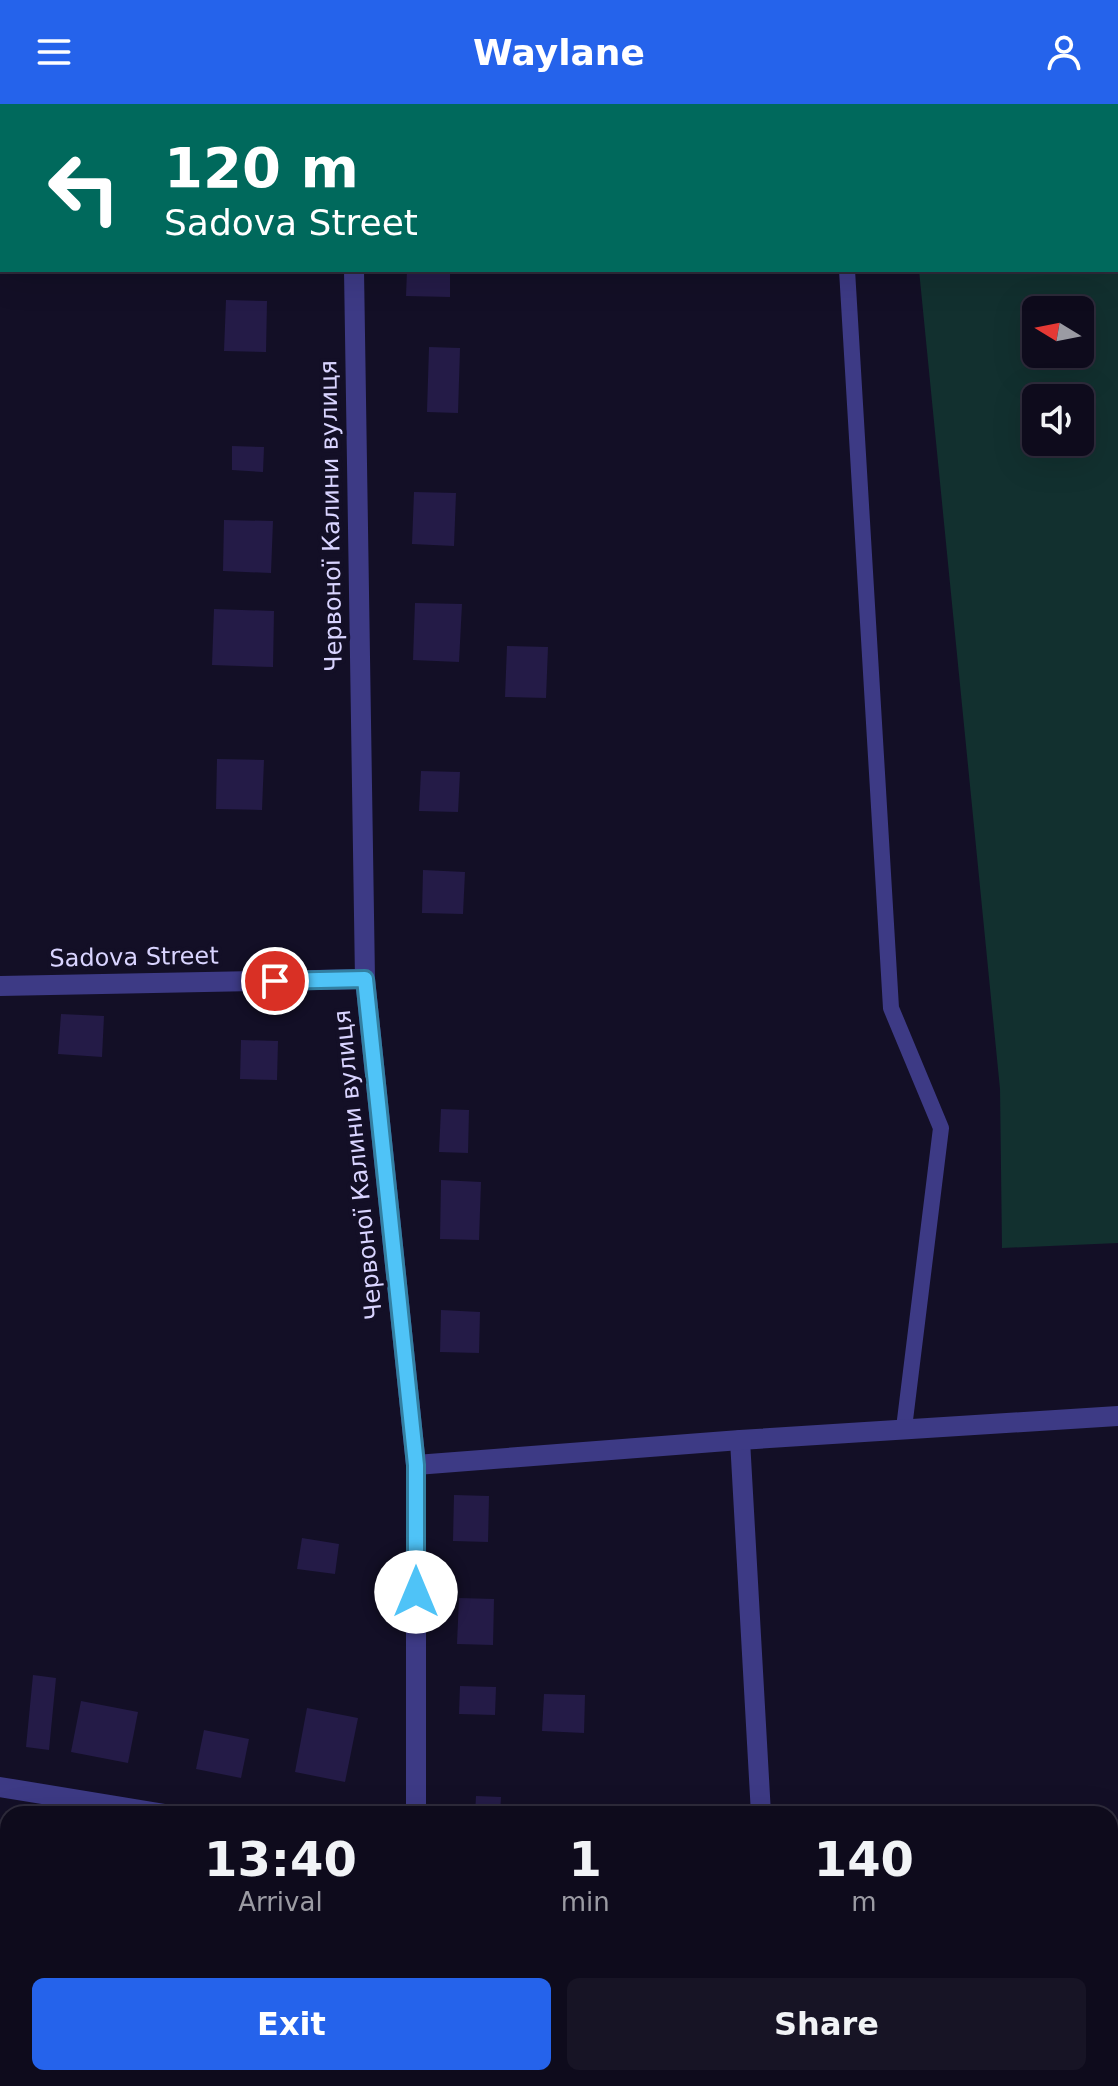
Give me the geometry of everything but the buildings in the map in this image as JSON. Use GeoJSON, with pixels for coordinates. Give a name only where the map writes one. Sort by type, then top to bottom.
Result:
{"type":"FeatureCollection","features":[{"type":"Feature","properties":{"kind":"street","name":"Червоної Калини вулиця"},"geometry":{"type":"LineString","coordinates":[[354,272],[365,979],[416,1465],[416,1806]]}},
{"type":"Feature","properties":{"kind":"street","name":"Sadova Street"},"geometry":{"type":"LineString","coordinates":[[0,986],[365,979]]}},
{"type":"Feature","properties":{"kind":"street"},"geometry":{"type":"LineString","coordinates":[[416,1465],[904,1428],[1118,1416]]}},
{"type":"Feature","properties":{"kind":"street"},"geometry":{"type":"LineString","coordinates":[[740,1440],[761,1806]]}},
{"type":"Feature","properties":{"kind":"street"},"geometry":{"type":"LineString","coordinates":[[0,1787],[116,1806]]}},
{"type":"Feature","properties":{"kind":"lane"},"geometry":{"type":"LineString","coordinates":[[847,272],[891,1008],[941,1128],[904,1428]]}},
{"type":"Feature","properties":{"kind":"green space"},"geometry":{"type":"Polygon","coordinates":[[[919,272],[1118,272],[1118,1243],[1002,1248],[1000,1089],[919,272]]]}},
{"type":"Feature","properties":{"kind":"route"},"geometry":{"type":"LineString","coordinates":[[275,981],[365,979],[416,1465],[416,1592]]}}]}
